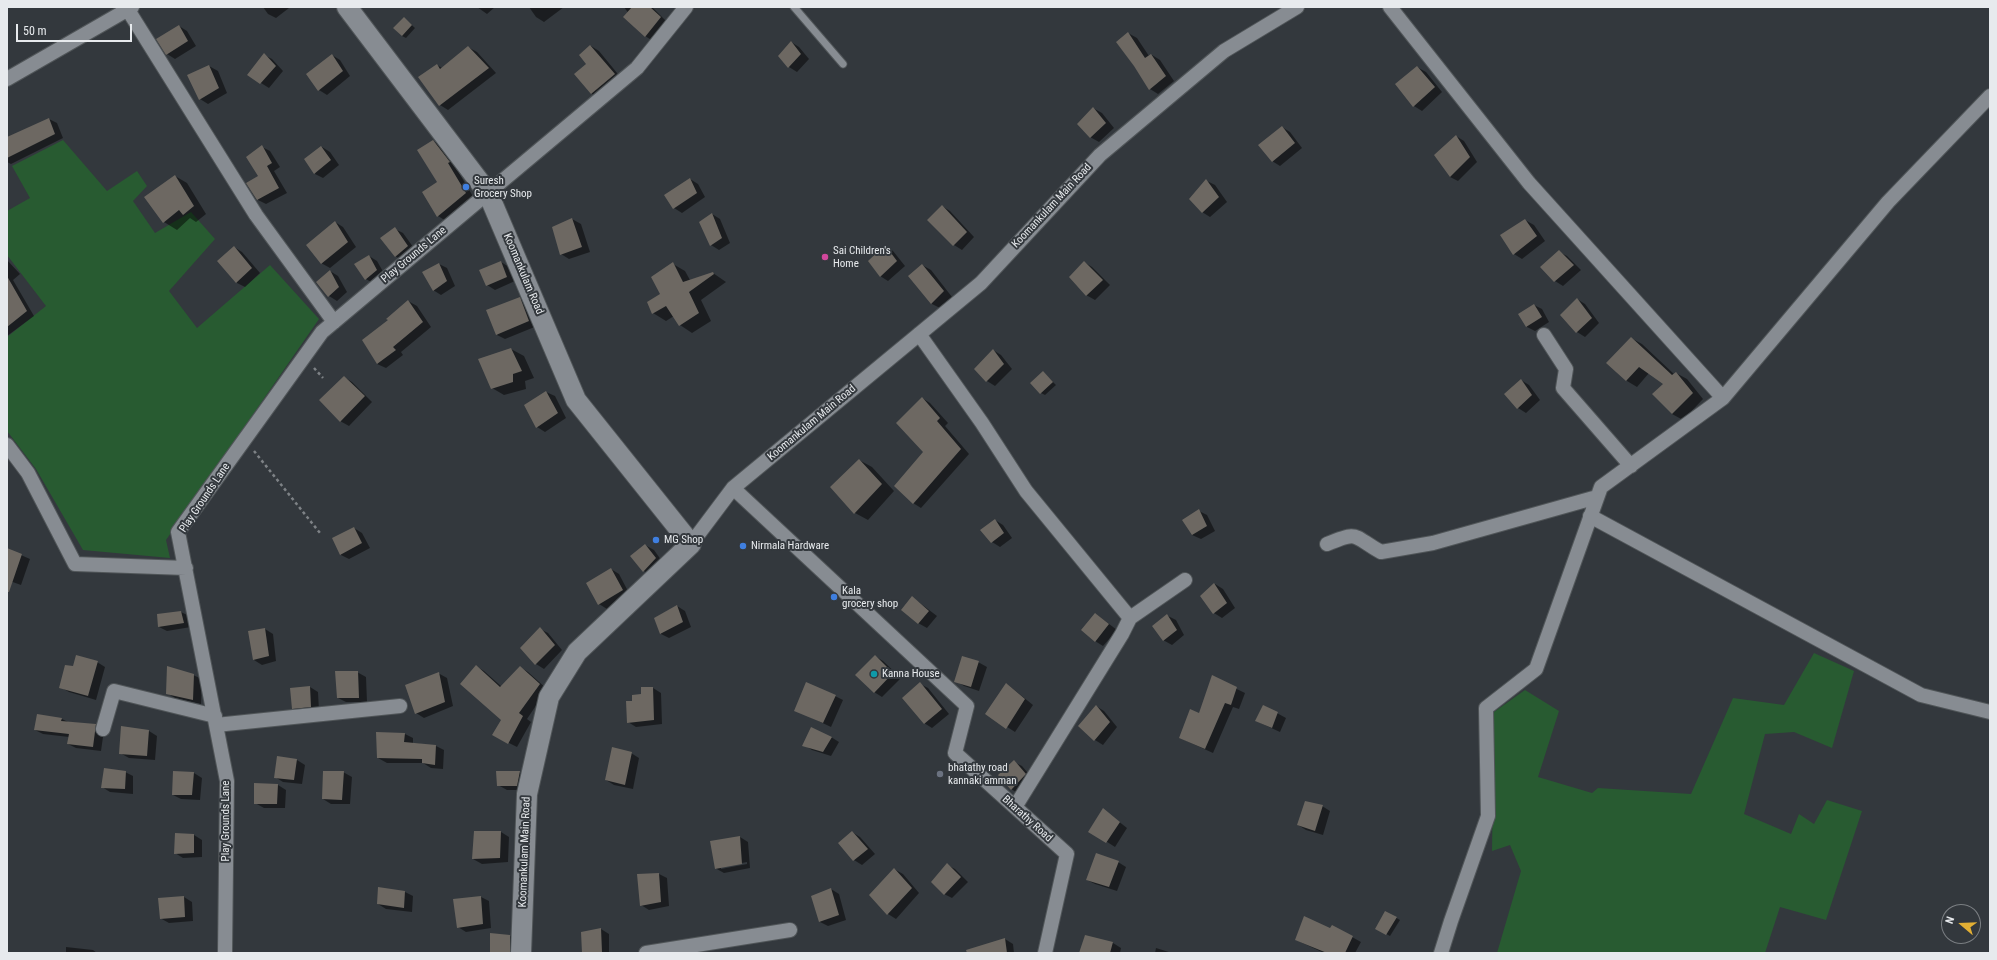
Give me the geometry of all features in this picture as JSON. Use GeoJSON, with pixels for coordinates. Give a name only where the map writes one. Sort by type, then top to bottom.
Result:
{"type":"FeatureCollection","features":[{"type":"Feature","properties":{"kind":"street","name":"Koomankulam Road"},"geometry":{"type":"LineString","coordinates":[[347,7],[488,193],[576,400],[691,544]]}},
{"type":"Feature","properties":{"kind":"street","name":"Play Grounds Lane"},"geometry":{"type":"LineString","coordinates":[[225,953],[227,781],[178,532],[322,332],[637,68],[686,7]]}},
{"type":"Feature","properties":{"kind":"street","name":"Koomankulam Main Road"},"geometry":{"type":"LineString","coordinates":[[521,953],[527,794],[549,697],[577,652],[691,544],[733,488],[981,283],[1100,155],[1224,51],[1297,7]]}},
{"type":"Feature","properties":{"kind":"street"},"geometry":{"type":"LineString","coordinates":[[1390,7],[1529,183],[1723,398]]}},
{"type":"Feature","properties":{"kind":"street"},"geometry":{"type":"LineString","coordinates":[[7,78],[130,8],[256,214],[334,322]]}},
{"type":"Feature","properties":{"kind":"street"},"geometry":{"type":"LineString","coordinates":[[1441,953],[1451,920],[1488,816],[1486,708],[1536,670],[1601,487],[1723,398],[1888,202],[1990,96]]}},
{"type":"Feature","properties":{"kind":"street"},"geometry":{"type":"LineString","coordinates":[[919,334],[982,423],[1026,491],[1130,618]]}},
{"type":"Feature","properties":{"kind":"street"},"geometry":{"type":"LineString","coordinates":[[1544,334],[1566,369],[1563,388],[1631,466]]}},
{"type":"Feature","properties":{"kind":"street"},"geometry":{"type":"LineString","coordinates":[[7,445],[28,473],[75,564],[186,568]]}},
{"type":"Feature","properties":{"kind":"street","name":"Bharathy Road"},"geometry":{"type":"LineString","coordinates":[[733,488],[967,706],[955,753],[1067,854],[1045,953]]}},
{"type":"Feature","properties":{"kind":"street"},"geometry":{"type":"LineString","coordinates":[[1327,544],[1348,535],[1359,537],[1381,552],[1425,544],[1597,497]]}},
{"type":"Feature","properties":{"kind":"street"},"geometry":{"type":"LineString","coordinates":[[1590,516],[1921,695],[1990,712]]}},
{"type":"Feature","properties":{"kind":"street"},"geometry":{"type":"LineString","coordinates":[[1015,808],[1122,634],[1130,618],[1185,580]]}},
{"type":"Feature","properties":{"kind":"street"},"geometry":{"type":"LineString","coordinates":[[103,729],[114,691],[215,720],[400,706]]}},
{"type":"Feature","properties":{"kind":"street"},"geometry":{"type":"LineString","coordinates":[[646,953],[790,930]]}},
{"type":"Feature","properties":{"kind":"lane"},"geometry":{"type":"LineString","coordinates":[[794,7],[806,18],[842,64]]}},
{"type":"Feature","properties":{"kind":"path"},"geometry":{"type":"LineString","coordinates":[[245,440],[320,533]]}},
{"type":"Feature","properties":{"kind":"green space"},"geometry":{"type":"Polygon","coordinates":[[[63,140],[107,191],[137,171],[147,186],[133,201],[155,233],[191,212],[215,239],[169,291],[197,328],[270,265],[319,319],[166,540],[170,558],[83,550],[36,469],[7,431],[7,337],[46,306],[7,255],[7,211],[30,198],[12,166],[63,140]]]}},
{"type":"Feature","properties":{"kind":"green space"},"geometry":{"type":"Polygon","coordinates":[[[1814,653],[1854,671],[1832,748],[1794,732],[1765,734],[1744,814],[1791,834],[1799,814],[1814,824],[1827,800],[1862,811],[1826,920],[1780,907],[1765,953],[1497,953],[1521,871],[1510,845],[1492,851],[1494,712],[1525,690],[1559,711],[1538,777],[1592,793],[1598,788],[1691,794],[1733,698],[1784,705],[1814,653]]]}},
{"type":"Feature","properties":{"kind":"building"},"geometry":{"type":"Polygon","coordinates":[[[632,7],[650,7],[661,17],[645,37],[623,17],[632,7]]]}},
{"type":"Feature","properties":{"kind":"building"},"geometry":{"type":"Polygon","coordinates":[[[404,17],[412,25],[402,36],[393,28],[404,17]]]}},
{"type":"Feature","properties":{"kind":"building"},"geometry":{"type":"Polygon","coordinates":[[[179,25],[188,41],[166,55],[156,39],[179,25]]]}},
{"type":"Feature","properties":{"kind":"building"},"geometry":{"type":"Polygon","coordinates":[[[1128,32],[1145,58],[1151,54],[1166,76],[1149,90],[1134,66],[1116,42],[1128,32]]]}},
{"type":"Feature","properties":{"kind":"building"},"geometry":{"type":"Polygon","coordinates":[[[791,41],[801,54],[788,68],[778,56],[791,41]]]}},
{"type":"Feature","properties":{"kind":"building"},"geometry":{"type":"Polygon","coordinates":[[[590,45],[615,74],[591,94],[574,74],[586,64],[579,55],[590,45]]]}},
{"type":"Feature","properties":{"kind":"building"},"geometry":{"type":"Polygon","coordinates":[[[468,46],[489,68],[439,106],[418,77],[437,64],[440,69],[468,46]]]}},
{"type":"Feature","properties":{"kind":"building"},"geometry":{"type":"Polygon","coordinates":[[[264,53],[276,66],[260,84],[247,75],[264,53]]]}},
{"type":"Feature","properties":{"kind":"building"},"geometry":{"type":"Polygon","coordinates":[[[332,54],[343,71],[318,91],[306,74],[332,54]]]}},
{"type":"Feature","properties":{"kind":"building"},"geometry":{"type":"Polygon","coordinates":[[[209,65],[219,88],[199,100],[187,75],[209,65]]]}},
{"type":"Feature","properties":{"kind":"building"},"geometry":{"type":"Polygon","coordinates":[[[1417,66],[1435,87],[1413,107],[1395,84],[1417,66]]]}},
{"type":"Feature","properties":{"kind":"building"},"geometry":{"type":"Polygon","coordinates":[[[1093,107],[1106,123],[1090,138],[1077,124],[1093,107]]]}},
{"type":"Feature","properties":{"kind":"building"},"geometry":{"type":"Polygon","coordinates":[[[49,118],[55,134],[7,158],[7,137],[49,118]]]}},
{"type":"Feature","properties":{"kind":"building"},"geometry":{"type":"Polygon","coordinates":[[[1282,126],[1295,143],[1272,162],[1258,145],[1282,126]]]}},
{"type":"Feature","properties":{"kind":"building"},"geometry":{"type":"Polygon","coordinates":[[[1456,135],[1470,157],[1450,177],[1434,155],[1456,135]]]}},
{"type":"Feature","properties":{"kind":"building"},"geometry":{"type":"Polygon","coordinates":[[[433,140],[450,162],[448,163],[466,193],[437,217],[422,192],[437,182],[417,150],[433,140]]]}},
{"type":"Feature","properties":{"kind":"building"},"geometry":{"type":"Polygon","coordinates":[[[262,145],[272,163],[267,166],[279,188],[257,200],[246,183],[258,176],[246,157],[262,145]]]}},
{"type":"Feature","properties":{"kind":"building"},"geometry":{"type":"Polygon","coordinates":[[[321,146],[331,160],[314,174],[304,159],[321,146]]]}},
{"type":"Feature","properties":{"kind":"building"},"geometry":{"type":"Polygon","coordinates":[[[175,175],[194,206],[183,215],[179,210],[163,223],[144,197],[175,175]]]}},
{"type":"Feature","properties":{"kind":"building"},"geometry":{"type":"Polygon","coordinates":[[[690,178],[697,193],[673,209],[664,195],[690,178]]]}},
{"type":"Feature","properties":{"kind":"building"},"geometry":{"type":"Polygon","coordinates":[[[1206,179],[1219,197],[1202,213],[1189,199],[1206,179]]]}},
{"type":"Feature","properties":{"kind":"building"},"geometry":{"type":"Polygon","coordinates":[[[942,205],[967,232],[953,246],[927,220],[942,205]]]}},
{"type":"Feature","properties":{"kind":"building"},"geometry":{"type":"Polygon","coordinates":[[[712,213],[722,238],[710,246],[699,222],[712,213]]]}},
{"type":"Feature","properties":{"kind":"building"},"geometry":{"type":"Polygon","coordinates":[[[572,218],[582,247],[560,255],[552,227],[572,218]]]}},
{"type":"Feature","properties":{"kind":"building"},"geometry":{"type":"Polygon","coordinates":[[[1525,219],[1537,236],[1513,255],[1500,235],[1525,219]]]}},
{"type":"Feature","properties":{"kind":"building"},"geometry":{"type":"Polygon","coordinates":[[[335,221],[348,242],[321,264],[306,245],[335,221]]]}},
{"type":"Feature","properties":{"kind":"building"},"geometry":{"type":"Polygon","coordinates":[[[395,227],[408,246],[395,257],[380,238],[395,227]]]}},
{"type":"Feature","properties":{"kind":"building"},"geometry":{"type":"Polygon","coordinates":[[[885,245],[897,261],[880,277],[868,261],[885,245]]]}},
{"type":"Feature","properties":{"kind":"building"},"geometry":{"type":"Polygon","coordinates":[[[234,246],[252,268],[236,283],[217,261],[234,246]]]}},
{"type":"Feature","properties":{"kind":"building"},"geometry":{"type":"Polygon","coordinates":[[[1559,250],[1574,265],[1554,282],[1540,267],[1559,250]]]}},
{"type":"Feature","properties":{"kind":"building"},"geometry":{"type":"Polygon","coordinates":[[[369,255],[377,270],[365,280],[354,264],[369,255]]]}},
{"type":"Feature","properties":{"kind":"building"},"geometry":{"type":"Polygon","coordinates":[[[501,261],[507,277],[486,286],[479,270],[501,261]]]}},
{"type":"Feature","properties":{"kind":"building"},"geometry":{"type":"Polygon","coordinates":[[[1084,261],[1103,280],[1086,296],[1069,277],[1084,261]]]}},
{"type":"Feature","properties":{"kind":"building"},"geometry":{"type":"Polygon","coordinates":[[[673,262],[683,282],[713,272],[714,274],[689,292],[699,313],[679,326],[666,306],[652,314],[647,302],[660,294],[651,277],[673,262]]]}},
{"type":"Feature","properties":{"kind":"building"},"geometry":{"type":"Polygon","coordinates":[[[439,263],[447,281],[433,291],[422,272],[439,263]]]}},
{"type":"Feature","properties":{"kind":"building"},"geometry":{"type":"Polygon","coordinates":[[[922,264],[944,291],[931,304],[908,276],[922,264]]]}},
{"type":"Feature","properties":{"kind":"building"},"geometry":{"type":"Polygon","coordinates":[[[330,270],[339,287],[328,297],[316,282],[330,270]]]}},
{"type":"Feature","properties":{"kind":"building"},"geometry":{"type":"Polygon","coordinates":[[[7,276],[27,311],[7,327],[7,276]]]}},
{"type":"Feature","properties":{"kind":"building"},"geometry":{"type":"Polygon","coordinates":[[[520,297],[529,321],[496,335],[486,310],[520,297]]]}},
{"type":"Feature","properties":{"kind":"building"},"geometry":{"type":"Polygon","coordinates":[[[1577,298],[1592,318],[1576,333],[1560,315],[1577,298]]]}},
{"type":"Feature","properties":{"kind":"building"},"geometry":{"type":"Polygon","coordinates":[[[408,300],[423,322],[393,347],[396,350],[377,364],[362,340],[388,320],[386,319],[408,300]]]}},
{"type":"Feature","properties":{"kind":"building"},"geometry":{"type":"Polygon","coordinates":[[[1534,304],[1542,317],[1526,327],[1518,314],[1534,304]]]}},
{"type":"Feature","properties":{"kind":"building"},"geometry":{"type":"Polygon","coordinates":[[[1631,337],[1672,375],[1676,372],[1693,393],[1672,414],[1652,394],[1663,384],[1639,367],[1626,381],[1606,363],[1631,337]]]}},
{"type":"Feature","properties":{"kind":"building"},"geometry":{"type":"Polygon","coordinates":[[[511,348],[522,371],[513,374],[513,382],[491,389],[478,359],[511,348]]]}},
{"type":"Feature","properties":{"kind":"building"},"geometry":{"type":"Polygon","coordinates":[[[993,349],[1004,364],[986,382],[974,369],[993,349]]]}},
{"type":"Feature","properties":{"kind":"building"},"geometry":{"type":"Polygon","coordinates":[[[1043,371],[1053,382],[1040,394],[1030,383],[1043,371]]]}},
{"type":"Feature","properties":{"kind":"building"},"geometry":{"type":"Polygon","coordinates":[[[344,376],[365,396],[340,422],[319,400],[344,376]]]}},
{"type":"Feature","properties":{"kind":"building"},"geometry":{"type":"Polygon","coordinates":[[[1521,379],[1532,395],[1517,409],[1504,394],[1521,379]]]}},
{"type":"Feature","properties":{"kind":"building"},"geometry":{"type":"Polygon","coordinates":[[[546,391],[558,413],[536,428],[524,405],[546,391]]]}},
{"type":"Feature","properties":{"kind":"building"},"geometry":{"type":"Polygon","coordinates":[[[922,397],[940,418],[937,421],[961,449],[913,504],[894,486],[923,452],[896,423],[922,397]]]}},
{"type":"Feature","properties":{"kind":"building"},"geometry":{"type":"Polygon","coordinates":[[[859,459],[882,484],[854,514],[830,487],[859,459]]]}},
{"type":"Feature","properties":{"kind":"building"},"geometry":{"type":"Polygon","coordinates":[[[1199,509],[1207,526],[1192,535],[1182,520],[1199,509]]]}},
{"type":"Feature","properties":{"kind":"building"},"geometry":{"type":"Polygon","coordinates":[[[995,519],[1004,533],[991,543],[980,530],[995,519]]]}},
{"type":"Feature","properties":{"kind":"building"},"geometry":{"type":"Polygon","coordinates":[[[354,527],[362,543],[340,555],[332,538],[354,527]]]}},
{"type":"Feature","properties":{"kind":"building"},"geometry":{"type":"Polygon","coordinates":[[[645,544],[656,558],[643,572],[630,556],[645,544]]]}},
{"type":"Feature","properties":{"kind":"building"},"geometry":{"type":"Polygon","coordinates":[[[7,548],[22,554],[9,592],[7,592],[7,548]]]}},
{"type":"Feature","properties":{"kind":"building"},"geometry":{"type":"Polygon","coordinates":[[[611,568],[623,590],[598,605],[586,583],[611,568]]]}},
{"type":"Feature","properties":{"kind":"building"},"geometry":{"type":"Polygon","coordinates":[[[1214,583],[1227,603],[1213,614],[1200,596],[1214,583]]]}},
{"type":"Feature","properties":{"kind":"building"},"geometry":{"type":"Polygon","coordinates":[[[912,596],[929,611],[918,624],[901,610],[912,596]]]}},
{"type":"Feature","properties":{"kind":"building"},"geometry":{"type":"Polygon","coordinates":[[[677,605],[683,622],[660,634],[654,618],[677,605]]]}},
{"type":"Feature","properties":{"kind":"building"},"geometry":{"type":"Polygon","coordinates":[[[181,611],[184,623],[158,627],[157,614],[181,611]]]}},
{"type":"Feature","properties":{"kind":"building"},"geometry":{"type":"Polygon","coordinates":[[[1095,613],[1109,624],[1095,642],[1081,630],[1095,613]]]}},
{"type":"Feature","properties":{"kind":"building"},"geometry":{"type":"Polygon","coordinates":[[[1167,614],[1177,630],[1163,641],[1152,626],[1167,614]]]}},
{"type":"Feature","properties":{"kind":"building"},"geometry":{"type":"Polygon","coordinates":[[[540,627],[555,645],[535,665],[520,648],[540,627]]]}},
{"type":"Feature","properties":{"kind":"building"},"geometry":{"type":"Polygon","coordinates":[[[265,628],[269,656],[253,660],[248,631],[265,628]]]}},
{"type":"Feature","properties":{"kind":"building"},"geometry":{"type":"Polygon","coordinates":[[[76,655],[98,661],[88,696],[59,688],[65,665],[73,666],[76,655]]]}},
{"type":"Feature","properties":{"kind":"building","name":"Kanna House"},"geometry":{"type":"Polygon","coordinates":[[[875,655],[893,673],[874,693],[855,675],[875,655]]]}},
{"type":"Feature","properties":{"kind":"building"},"geometry":{"type":"Polygon","coordinates":[[[962,656],[979,661],[971,687],[954,682],[962,656]]]}},
{"type":"Feature","properties":{"kind":"building"},"geometry":{"type":"Polygon","coordinates":[[[476,665],[500,687],[520,666],[540,684],[519,713],[523,716],[508,744],[492,735],[501,720],[460,684],[476,665]]]}},
{"type":"Feature","properties":{"kind":"building"},"geometry":{"type":"Polygon","coordinates":[[[167,666],[194,674],[193,700],[166,694],[167,666]]]}},
{"type":"Feature","properties":{"kind":"building"},"geometry":{"type":"Polygon","coordinates":[[[335,671],[358,671],[359,698],[337,698],[335,671]]]}},
{"type":"Feature","properties":{"kind":"building"},"geometry":{"type":"Polygon","coordinates":[[[439,672],[445,702],[415,714],[405,685],[439,672]]]}},
{"type":"Feature","properties":{"kind":"building"},"geometry":{"type":"Polygon","coordinates":[[[1212,675],[1237,687],[1231,705],[1225,703],[1205,749],[1179,738],[1190,709],[1199,713],[1212,675]]]}},
{"type":"Feature","properties":{"kind":"building"},"geometry":{"type":"Polygon","coordinates":[[[806,682],[836,695],[823,723],[794,711],[806,682]]]}},
{"type":"Feature","properties":{"kind":"building"},"geometry":{"type":"Polygon","coordinates":[[[920,682],[942,709],[924,724],[902,698],[920,682]]]}},
{"type":"Feature","properties":{"kind":"building"},"geometry":{"type":"Polygon","coordinates":[[[1006,683],[1025,699],[1006,729],[985,714],[1006,683]]]}},
{"type":"Feature","properties":{"kind":"building"},"geometry":{"type":"Polygon","coordinates":[[[310,686],[311,707],[292,709],[290,688],[310,686]]]}},
{"type":"Feature","properties":{"kind":"building"},"geometry":{"type":"Polygon","coordinates":[[[641,687],[653,687],[654,720],[627,723],[626,701],[632,701],[632,695],[641,694],[641,687]]]}},
{"type":"Feature","properties":{"kind":"building"},"geometry":{"type":"Polygon","coordinates":[[[1096,705],[1110,722],[1094,741],[1078,726],[1096,705]]]}},
{"type":"Feature","properties":{"kind":"building"},"geometry":{"type":"Polygon","coordinates":[[[1263,705],[1278,712],[1272,728],[1255,721],[1263,705]]]}},
{"type":"Feature","properties":{"kind":"building"},"geometry":{"type":"Polygon","coordinates":[[[37,714],[62,718],[61,721],[96,724],[93,747],[67,744],[69,734],[34,730],[37,714]]]}},
{"type":"Feature","properties":{"kind":"building"},"geometry":{"type":"Polygon","coordinates":[[[121,726],[149,730],[147,756],[119,754],[121,726]]]}},
{"type":"Feature","properties":{"kind":"building"},"geometry":{"type":"Polygon","coordinates":[[[811,727],[832,737],[823,752],[802,746],[811,727]]]}},
{"type":"Feature","properties":{"kind":"building"},"geometry":{"type":"Polygon","coordinates":[[[376,732],[405,733],[404,742],[436,745],[435,765],[422,763],[422,759],[377,758],[376,732]]]}},
{"type":"Feature","properties":{"kind":"building"},"geometry":{"type":"Polygon","coordinates":[[[612,747],[632,752],[625,785],[605,780],[612,747]]]}},
{"type":"Feature","properties":{"kind":"building"},"geometry":{"type":"Polygon","coordinates":[[[277,756],[297,759],[294,780],[274,778],[277,756]]]}},
{"type":"Feature","properties":{"kind":"building"},"geometry":{"type":"Polygon","coordinates":[[[1014,760],[1026,774],[1011,790],[998,775],[1014,760]]]}},
{"type":"Feature","properties":{"kind":"building"},"geometry":{"type":"Polygon","coordinates":[[[104,768],[126,771],[125,789],[101,788],[104,768]]]}},
{"type":"Feature","properties":{"kind":"building"},"geometry":{"type":"Polygon","coordinates":[[[173,771],[194,772],[192,795],[172,795],[173,771]]]}},
{"type":"Feature","properties":{"kind":"building"},"geometry":{"type":"Polygon","coordinates":[[[323,771],[344,771],[342,800],[322,799],[323,771]]]}},
{"type":"Feature","properties":{"kind":"building"},"geometry":{"type":"Polygon","coordinates":[[[496,771],[520,771],[517,786],[497,786],[496,771]]]}},
{"type":"Feature","properties":{"kind":"building"},"geometry":{"type":"Polygon","coordinates":[[[254,783],[278,784],[277,804],[254,804],[254,783]]]}},
{"type":"Feature","properties":{"kind":"building"},"geometry":{"type":"Polygon","coordinates":[[[1305,801],[1323,805],[1315,831],[1297,825],[1305,801]]]}},
{"type":"Feature","properties":{"kind":"building"},"geometry":{"type":"Polygon","coordinates":[[[1103,808],[1120,822],[1106,843],[1088,832],[1103,808]]]}},
{"type":"Feature","properties":{"kind":"building"},"geometry":{"type":"Polygon","coordinates":[[[474,831],[501,831],[500,858],[472,859],[474,831]]]}},
{"type":"Feature","properties":{"kind":"building"},"geometry":{"type":"Polygon","coordinates":[[[852,831],[868,849],[853,861],[838,843],[852,831]]]}},
{"type":"Feature","properties":{"kind":"building"},"geometry":{"type":"Polygon","coordinates":[[[175,833],[194,834],[194,853],[174,854],[175,833]]]}},
{"type":"Feature","properties":{"kind":"building"},"geometry":{"type":"Polygon","coordinates":[[[740,836],[742,864],[715,869],[710,841],[740,836]]]}},
{"type":"Feature","properties":{"kind":"building"},"geometry":{"type":"Polygon","coordinates":[[[1096,853],[1119,861],[1109,887],[1086,880],[1096,853]]]}},
{"type":"Feature","properties":{"kind":"building"},"geometry":{"type":"Polygon","coordinates":[[[947,863],[961,877],[944,895],[931,882],[947,863]]]}},
{"type":"Feature","properties":{"kind":"building"},"geometry":{"type":"Polygon","coordinates":[[[894,868],[912,888],[887,915],[869,895],[894,868]]]}},
{"type":"Feature","properties":{"kind":"building"},"geometry":{"type":"Polygon","coordinates":[[[659,873],[661,902],[640,906],[637,874],[659,873]]]}},
{"type":"Feature","properties":{"kind":"building"},"geometry":{"type":"Polygon","coordinates":[[[378,887],[405,891],[404,908],[377,904],[378,887]]]}},
{"type":"Feature","properties":{"kind":"building"},"geometry":{"type":"Polygon","coordinates":[[[831,888],[839,915],[819,922],[811,896],[831,888]]]}},
{"type":"Feature","properties":{"kind":"building"},"geometry":{"type":"Polygon","coordinates":[[[184,896],[185,917],[160,919],[158,898],[184,896]]]}},
{"type":"Feature","properties":{"kind":"building"},"geometry":{"type":"Polygon","coordinates":[[[481,896],[483,924],[457,928],[453,899],[481,896]]]}},
{"type":"Feature","properties":{"kind":"building"},"geometry":{"type":"Polygon","coordinates":[[[1385,911],[1397,917],[1386,935],[1375,929],[1385,911]]]}},
{"type":"Feature","properties":{"kind":"building"},"geometry":{"type":"Polygon","coordinates":[[[1304,916],[1330,928],[1332,925],[1353,936],[1345,953],[1327,953],[1295,940],[1304,916]]]}},
{"type":"Feature","properties":{"kind":"building"},"geometry":{"type":"Polygon","coordinates":[[[601,928],[602,952],[582,953],[581,932],[601,928]]]}},
{"type":"Feature","properties":{"kind":"building"},"geometry":{"type":"Polygon","coordinates":[[[490,933],[510,935],[510,953],[490,953],[490,933]]]}},
{"type":"Feature","properties":{"kind":"building"},"geometry":{"type":"Polygon","coordinates":[[[1085,935],[1113,942],[1110,953],[1079,953],[1085,935]]]}},
{"type":"Feature","properties":{"kind":"building"},"geometry":{"type":"Polygon","coordinates":[[[1005,938],[1007,953],[967,953],[966,950],[1005,938]]]}},
{"type":"Feature","properties":{"kind":"place","name":"Suresh Grocery Shop"},"geometry":{"type":"Point","coordinates":[466,187]}},
{"type":"Feature","properties":{"kind":"place","name":"Sai Children's Home"},"geometry":{"type":"Point","coordinates":[825,257]}},
{"type":"Feature","properties":{"kind":"place","name":"MG Shop"},"geometry":{"type":"Point","coordinates":[656,540]}},
{"type":"Feature","properties":{"kind":"place","name":"Nirmala Hardware"},"geometry":{"type":"Point","coordinates":[743,546]}},
{"type":"Feature","properties":{"kind":"place","name":"Kala grocery shop"},"geometry":{"type":"Point","coordinates":[834,597]}},
{"type":"Feature","properties":{"kind":"place","name":"Kanna House"},"geometry":{"type":"Point","coordinates":[874,674]}},
{"type":"Feature","properties":{"kind":"place","name":"bhatathy road kannaki amman"},"geometry":{"type":"Point","coordinates":[940,774]}}]}
